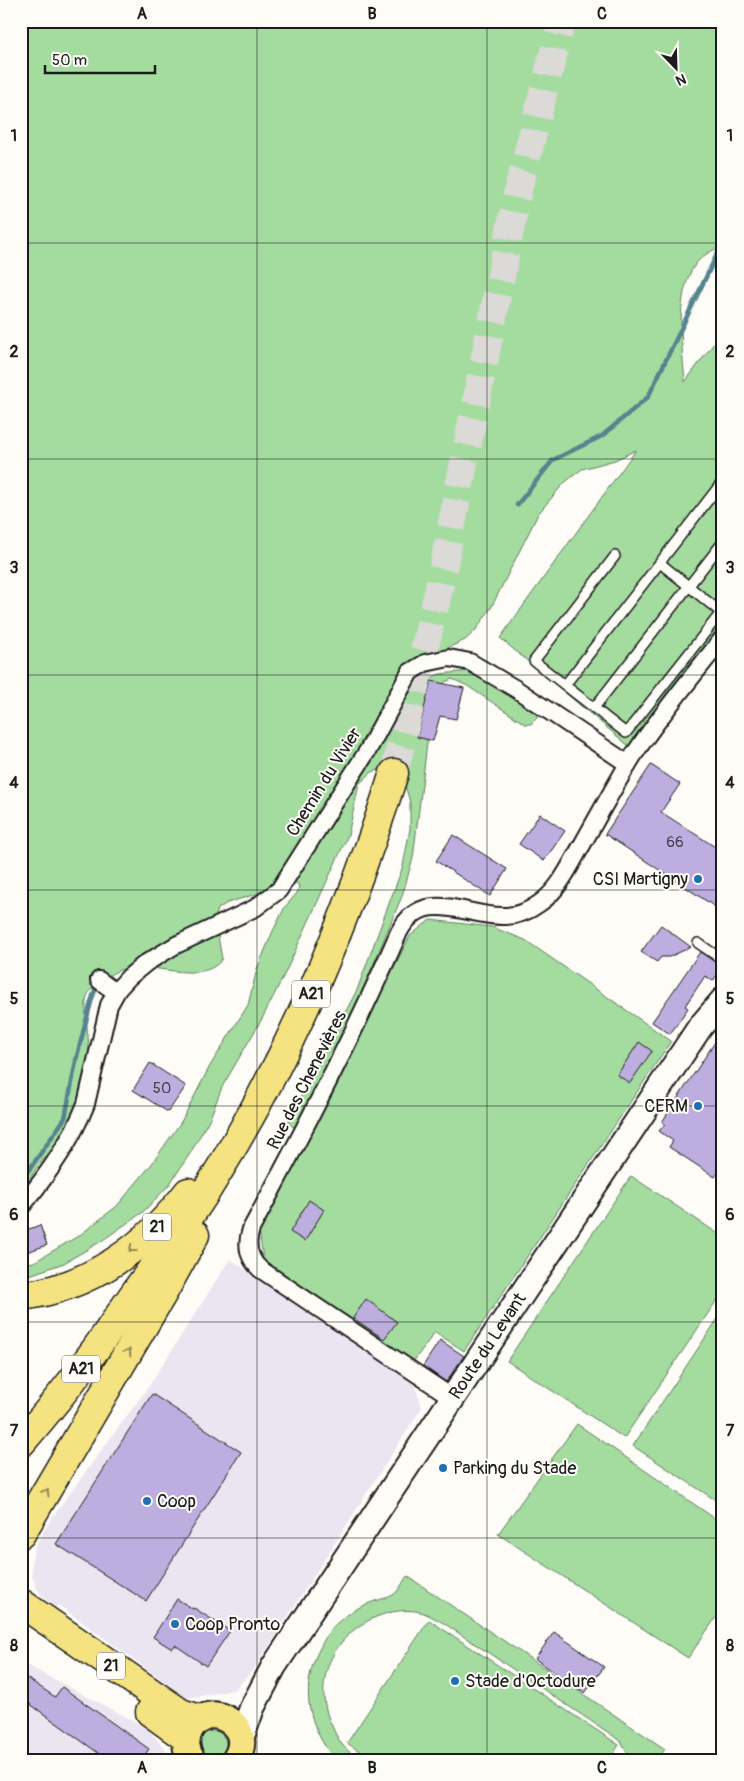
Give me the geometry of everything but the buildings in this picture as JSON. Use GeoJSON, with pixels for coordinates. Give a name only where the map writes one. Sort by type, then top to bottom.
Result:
{"type":"FeatureCollection","features":[{"type":"Feature","properties":{"kind":"highway","name":"A21"},"geometry":{"type":"LineString","coordinates":[[21,1443],[89,1358],[208,1190],[255,1107],[302,1015],[333,945],[359,878],[394,774]]}},
{"type":"Feature","properties":{"kind":"highway","name":"21"},"geometry":{"type":"LineString","coordinates":[[21,1296],[46,1292],[84,1279],[121,1258],[144,1240],[184,1198],[255,1107]]}},
{"type":"Feature","properties":{"kind":"highway","name":"21"},"geometry":{"type":"LineString","coordinates":[[21,1534],[188,1249],[222,1182],[255,1107]]}},
{"type":"Feature","properties":{"kind":"highway","name":"A21"},"geometry":{"type":"LineString","coordinates":[[21,1421],[136,1290]]}},
{"type":"Feature","properties":{"kind":"highway","name":"21"},"geometry":{"type":"LineString","coordinates":[[23,1606],[181,1713],[196,1742]]}},
{"type":"Feature","properties":{"kind":"main road","name":"21"},"geometry":{"type":"LineString","coordinates":[[196,1742],[232,1722],[238,1730],[238,1754]]}},
{"type":"Feature","properties":{"kind":"street"},"geometry":{"type":"LineString","coordinates":[[628,764],[671,704],[723,638]]}},
{"type":"Feature","properties":{"kind":"street","name":"Chemin du Vivier"},"geometry":{"type":"LineString","coordinates":[[21,1207],[47,1174],[72,1135],[80,1118],[86,1104],[109,1005],[115,992],[133,974],[159,954],[255,908],[279,890],[368,750],[410,672],[425,663],[449,658],[470,662],[516,689],[628,764]]}},
{"type":"Feature","properties":{"kind":"street","name":"Rue des Chenevières"},"geometry":{"type":"LineString","coordinates":[[453,1398],[260,1269],[251,1256],[248,1247],[249,1236],[364,1011],[405,922],[419,911],[430,906],[502,916],[514,915],[524,912],[550,895],[628,764]]}},
{"type":"Feature","properties":{"kind":"street"},"geometry":{"type":"LineString","coordinates":[[99,980],[115,992]]}},
{"type":"Feature","properties":{"kind":"street","name":"Route du Levant"},"geometry":{"type":"LineString","coordinates":[[238,1754],[245,1724],[274,1666],[721,995]]}},
{"type":"Feature","properties":{"kind":"street","name":"Route du Levant"},"geometry":{"type":"LineString","coordinates":[[196,1742],[274,1666]]}},
{"type":"Feature","properties":{"kind":"lane"},"geometry":{"type":"LineString","coordinates":[[565,685],[723,481]]}},
{"type":"Feature","properties":{"kind":"lane"},"geometry":{"type":"LineString","coordinates":[[594,708],[723,542]]}},
{"type":"Feature","properties":{"kind":"lane"},"geometry":{"type":"LineString","coordinates":[[615,556],[534,661],[626,733],[722,612],[660,563]]}},
{"type":"Feature","properties":{"kind":"lane"},"geometry":{"type":"LineString","coordinates":[[698,943],[723,960]]}},
{"type":"Feature","properties":{"kind":"shaded area"},"geometry":{"type":"Polygon","coordinates":[[[230,1259],[413,1380],[422,1407],[254,1669],[234,1690],[187,1698],[60,1606],[55,1607],[46,1600],[39,1592],[32,1576],[32,1561],[35,1546],[51,1519],[149,1386],[230,1259]]]}},
{"type":"Feature","properties":{"kind":"shaded area"},"geometry":{"type":"Polygon","coordinates":[[[21,1662],[147,1728],[172,1760],[21,1760],[21,1662]]]}},
{"type":"Feature","properties":{"kind":"green space"},"geometry":{"type":"Polygon","coordinates":[[[21,21],[723,21],[723,246],[702,257],[691,270],[683,300],[681,335],[685,382],[723,331],[723,629],[630,747],[500,638],[636,450],[615,460],[582,469],[564,483],[538,514],[491,608],[475,631],[465,640],[402,669],[399,676],[409,685],[440,674],[469,671],[482,672],[538,712],[537,718],[531,724],[525,724],[466,685],[452,679],[445,682],[436,691],[431,711],[413,858],[402,896],[346,1030],[298,1125],[293,1127],[289,1123],[289,1119],[357,990],[403,866],[410,829],[410,802],[401,772],[382,769],[372,772],[359,784],[348,835],[286,971],[263,1017],[222,1087],[210,1118],[191,1152],[169,1185],[143,1212],[100,1242],[64,1263],[21,1278],[21,1264],[34,1262],[80,1235],[117,1206],[151,1165],[181,1122],[210,1066],[248,1005],[257,969],[273,931],[285,907],[297,893],[299,887],[297,883],[292,883],[227,903],[218,909],[215,919],[222,959],[204,971],[180,972],[129,967],[111,974],[92,989],[86,1000],[90,1064],[81,1098],[71,1123],[39,1165],[21,1198],[21,21]]]}},
{"type":"Feature","properties":{"kind":"green space"},"geometry":{"type":"Polygon","coordinates":[[[430,920],[492,927],[525,940],[671,1041],[464,1351],[435,1332],[413,1362],[263,1260],[259,1229],[410,936],[430,920]]]}},
{"type":"Feature","properties":{"kind":"green space"},"geometry":{"type":"Polygon","coordinates":[[[631,1176],[723,1237],[723,1291],[624,1438],[507,1361],[631,1176]]]}},
{"type":"Feature","properties":{"kind":"green space"},"geometry":{"type":"Polygon","coordinates":[[[723,1311],[723,1505],[633,1446],[723,1311]]]}},
{"type":"Feature","properties":{"kind":"green space"},"geometry":{"type":"Polygon","coordinates":[[[577,1424],[723,1524],[723,1607],[688,1658],[498,1534],[577,1424]]]}},
{"type":"Feature","properties":{"kind":"green space"},"geometry":{"type":"Polygon","coordinates":[[[407,1576],[665,1749],[657,1760],[631,1760],[621,1742],[612,1735],[445,1624],[424,1613],[406,1610],[381,1615],[361,1625],[337,1648],[330,1662],[325,1677],[326,1710],[342,1744],[349,1752],[362,1760],[335,1760],[325,1747],[318,1733],[309,1705],[308,1690],[314,1661],[327,1635],[338,1622],[362,1606],[393,1595],[407,1576]]]}},
{"type":"Feature","properties":{"kind":"green space","name":"Stade d'Octodure"},"geometry":{"type":"Polygon","coordinates":[[[429,1620],[619,1745],[609,1760],[373,1760],[347,1743],[429,1620]]]}},
{"type":"Feature","properties":{"kind":"green space"},"geometry":{"type":"Polygon","coordinates":[[[213,1731],[222,1735],[226,1744],[222,1753],[213,1757],[204,1753],[200,1744],[204,1735],[213,1731]]]}},
{"type":"Feature","properties":{"kind":"waterway"},"geometry":{"type":"LineString","coordinates":[[517,505],[553,460],[602,436],[648,397],[723,242]]}},
{"type":"Feature","properties":{"kind":"waterway"},"geometry":{"type":"LineString","coordinates":[[21,1176],[29,1170],[65,1118],[77,1056],[97,984]]}},
{"type":"Feature","properties":{"kind":"tunnel"},"geometry":{"type":"LineString","coordinates":[[394,773],[439,589],[518,190],[562,21]]}},
{"type":"Feature","properties":{"kind":"place","name":"CSI Martigny"},"geometry":{"type":"Point","coordinates":[698,879]}},
{"type":"Feature","properties":{"kind":"place","name":"CERM"},"geometry":{"type":"Point","coordinates":[698,1106]}},
{"type":"Feature","properties":{"kind":"place","name":"Parking du Stade"},"geometry":{"type":"Point","coordinates":[443,1468]}},
{"type":"Feature","properties":{"kind":"place","name":"Coop"},"geometry":{"type":"Point","coordinates":[147,1501]}},
{"type":"Feature","properties":{"kind":"place","name":"Coop Pronto"},"geometry":{"type":"Point","coordinates":[175,1624]}},
{"type":"Feature","properties":{"kind":"place","name":"Stade d'Octodure"},"geometry":{"type":"Point","coordinates":[455,1681]}}]}
